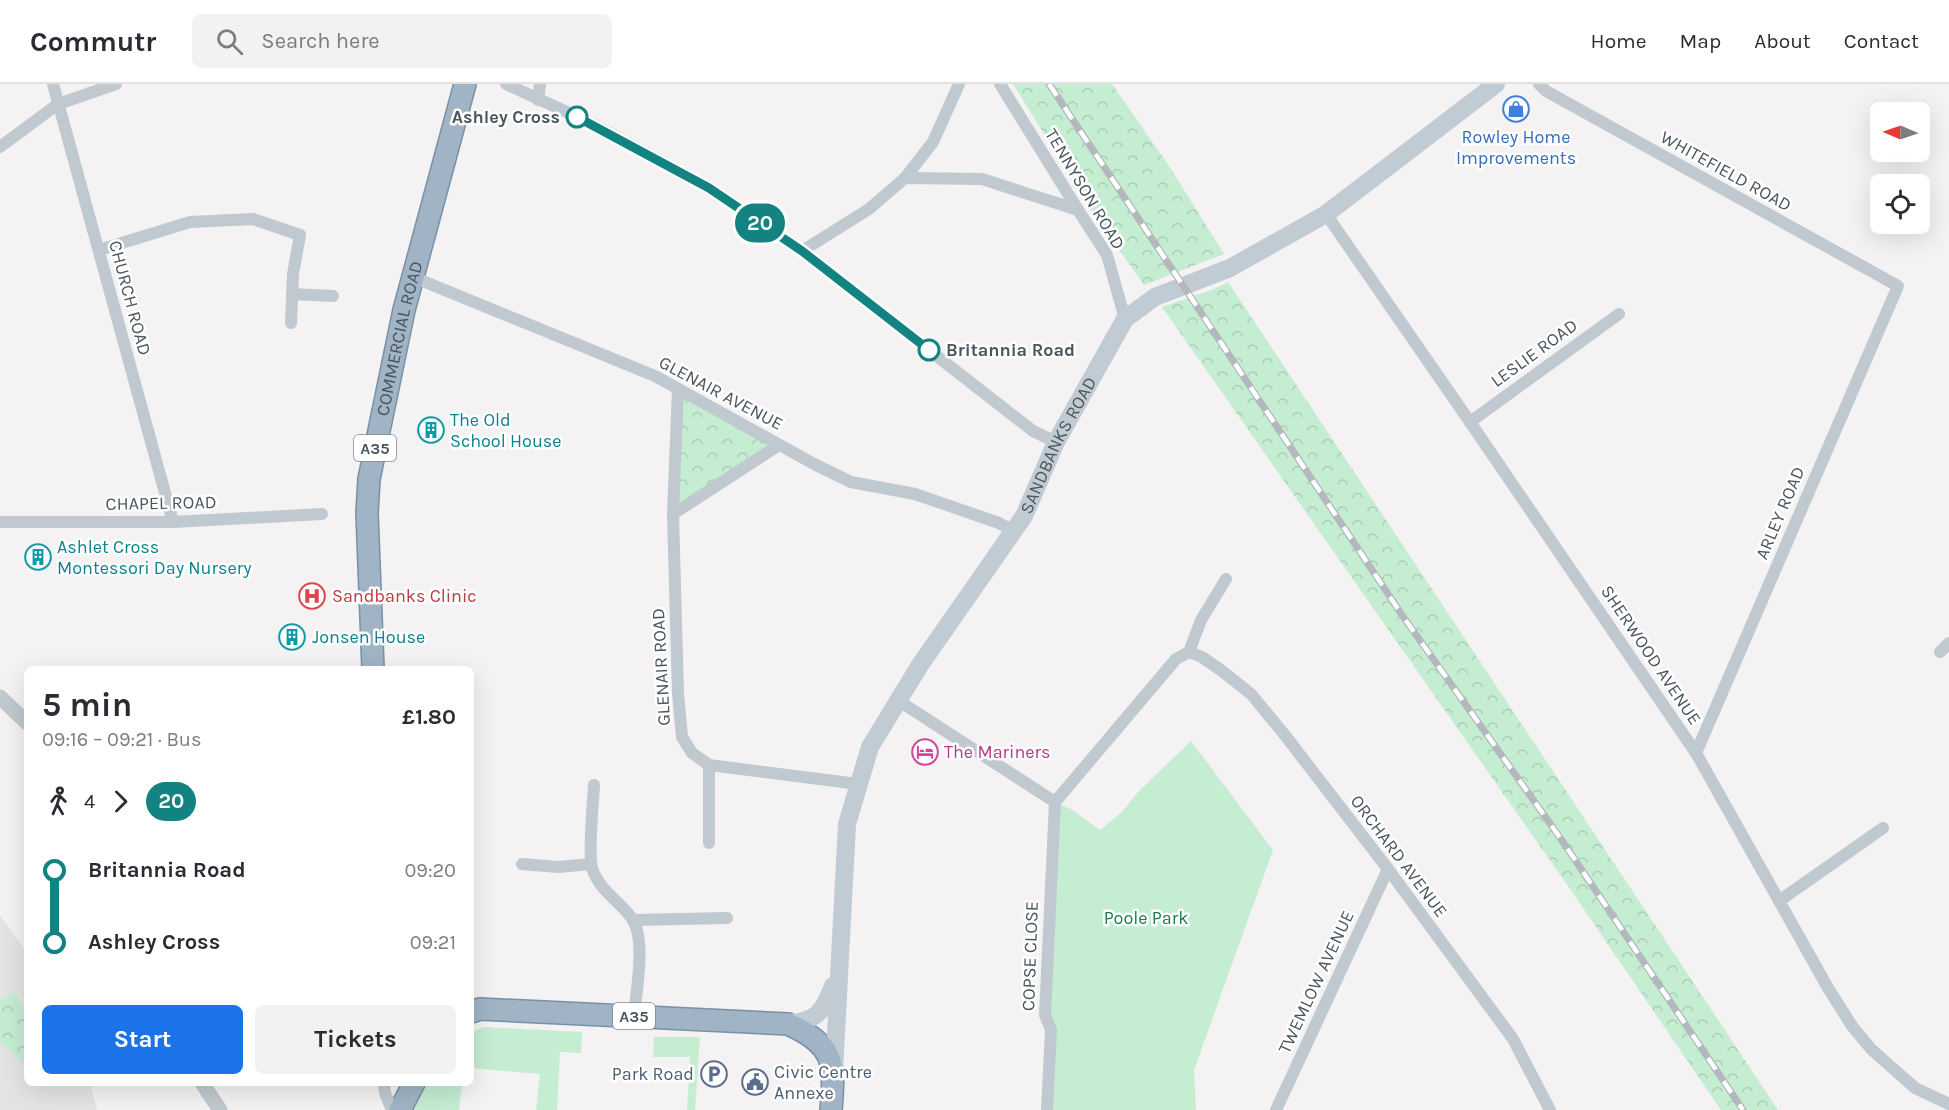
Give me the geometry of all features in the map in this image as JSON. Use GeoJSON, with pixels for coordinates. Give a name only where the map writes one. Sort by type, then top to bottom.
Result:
{"type":"FeatureCollection","features":[{"type":"Feature","properties":{"kind":"highway","name":"COMMERCIAL ROAD"},"geometry":{"type":"LineString","coordinates":[[373,666],[369,479],[404,310],[465,84]]}},
{"type":"Feature","properties":{"kind":"highway","name":"A35"},"geometry":{"type":"LineString","coordinates":[[474,1009],[788,1024],[812,1036],[821,1044],[828,1054],[834,1073]]}},
{"type":"Feature","properties":{"kind":"highway","name":"SANDBANKS ROAD"},"geometry":{"type":"LineString","coordinates":[[831,1110],[834,1073]]}},
{"type":"Feature","properties":{"kind":"highway"},"geometry":{"type":"LineString","coordinates":[[400,1110],[412,1086]]}},
{"type":"Feature","properties":{"kind":"main road","name":"SANDBANKS ROAD"},"geometry":{"type":"LineString","coordinates":[[834,1073],[846,824],[870,747],[920,665],[1029,506],[1056,442],[1125,319],[1155,297],[1230,268],[1326,214],[1496,84]]}},
{"type":"Feature","properties":{"kind":"main road","name":"SANDBANKS ROAD"},"geometry":{"type":"LineString","coordinates":[[788,1024],[804,1022],[818,1016],[828,999],[838,970]]}},
{"type":"Feature","properties":{"kind":"street","name":"CHURCH ROAD"},"geometry":{"type":"LineString","coordinates":[[53,84],[173,522]]}},
{"type":"Feature","properties":{"kind":"street"},"geometry":{"type":"LineString","coordinates":[[0,147],[58,104],[116,84]]}},
{"type":"Feature","properties":{"kind":"street"},"geometry":{"type":"LineString","coordinates":[[506,84],[595,125],[709,188],[802,251],[1033,431],[1056,442]]}},
{"type":"Feature","properties":{"kind":"street"},"geometry":{"type":"LineString","coordinates":[[538,100],[540,84]]}},
{"type":"Feature","properties":{"kind":"street"},"geometry":{"type":"LineString","coordinates":[[802,251],[869,209],[905,178],[933,142],[959,84]]}},
{"type":"Feature","properties":{"kind":"street","name":"TENNYSON ROAD"},"geometry":{"type":"LineString","coordinates":[[1000,84],[1107,255],[1125,319]]}},
{"type":"Feature","properties":{"kind":"street","name":"WHITEFIELD ROAD"},"geometry":{"type":"LineString","coordinates":[[1539,84],[1546,91],[1898,286]]}},
{"type":"Feature","properties":{"kind":"street"},"geometry":{"type":"LineString","coordinates":[[905,178],[982,179],[1078,210]]}},
{"type":"Feature","properties":{"kind":"street","name":"SHERWOOD AVENUE"},"geometry":{"type":"LineString","coordinates":[[1326,214],[1696,753],[1828,988],[1852,1026],[1871,1049],[1915,1088],[1949,1104]]}},
{"type":"Feature","properties":{"kind":"street"},"geometry":{"type":"LineString","coordinates":[[99,250],[190,222],[253,219],[300,235],[293,274],[291,323]]}},
{"type":"Feature","properties":{"kind":"street","name":"GLENAIR AVENUE"},"geometry":{"type":"LineString","coordinates":[[413,277],[655,376],[851,482],[915,494],[1013,531]]}},
{"type":"Feature","properties":{"kind":"street","name":"ARLEY ROAD"},"geometry":{"type":"LineString","coordinates":[[1696,753],[1898,286]]}},
{"type":"Feature","properties":{"kind":"street"},"geometry":{"type":"LineString","coordinates":[[292,294],[333,296]]}},
{"type":"Feature","properties":{"kind":"street","name":"LESLIE ROAD"},"geometry":{"type":"LineString","coordinates":[[1470,422],[1619,314]]}},
{"type":"Feature","properties":{"kind":"street","name":"GLENAIR ROAD"},"geometry":{"type":"LineString","coordinates":[[678,389],[673,514],[678,693],[682,737],[692,753],[709,765]]}},
{"type":"Feature","properties":{"kind":"street"},"geometry":{"type":"LineString","coordinates":[[673,514],[779,445]]}},
{"type":"Feature","properties":{"kind":"street","name":"CHAPEL ROAD"},"geometry":{"type":"LineString","coordinates":[[0,522],[173,522],[322,514]]}},
{"type":"Feature","properties":{"kind":"street"},"geometry":{"type":"LineString","coordinates":[[899,701],[1054,802],[1176,659],[1189,652],[1201,620],[1226,579]]}},
{"type":"Feature","properties":{"kind":"street","name":"ORCHARD AVENUE"},"geometry":{"type":"LineString","coordinates":[[1189,652],[1202,657],[1251,694],[1388,869],[1513,1039],[1550,1110]]}},
{"type":"Feature","properties":{"kind":"street"},"geometry":{"type":"LineString","coordinates":[[0,697],[24,720]]}},
{"type":"Feature","properties":{"kind":"street"},"geometry":{"type":"LineString","coordinates":[[709,843],[709,765],[858,784]]}},
{"type":"Feature","properties":{"kind":"street"},"geometry":{"type":"LineString","coordinates":[[594,785],[591,864],[604,891],[633,920],[640,940],[634,1016]]}},
{"type":"Feature","properties":{"kind":"street","name":"COPSE CLOSE"},"geometry":{"type":"LineString","coordinates":[[1047,1110],[1051,1030],[1045,1015],[1054,802]]}},
{"type":"Feature","properties":{"kind":"street"},"geometry":{"type":"LineString","coordinates":[[1779,901],[1883,828]]}},
{"type":"Feature","properties":{"kind":"street"},"geometry":{"type":"LineString","coordinates":[[522,864],[558,867],[591,864]]}},
{"type":"Feature","properties":{"kind":"street","name":"TWEMLOW AVENUE"},"geometry":{"type":"LineString","coordinates":[[1276,1110],[1388,869]]}},
{"type":"Feature","properties":{"kind":"street"},"geometry":{"type":"LineString","coordinates":[[633,920],[727,918]]}},
{"type":"Feature","properties":{"kind":"street"},"geometry":{"type":"LineString","coordinates":[[203,1086],[219,1110]]}},
{"type":"Feature","properties":{"kind":"street"},"geometry":{"type":"LineString","coordinates":[[384,1086],[392,1110]]}},
{"type":"Feature","properties":{"kind":"shaded area"},"geometry":{"type":"Polygon","coordinates":[[[0,915],[24,949],[24,1086],[91,1086],[97,1110],[0,1110],[0,915]]]}},
{"type":"Feature","properties":{"kind":"green space"},"geometry":{"type":"Polygon","coordinates":[[[1013,84],[1112,84],[1171,169],[1224,254],[1144,285],[1090,208],[1013,84]]]}},
{"type":"Feature","properties":{"kind":"green space"},"geometry":{"type":"Polygon","coordinates":[[[1228,282],[1778,1110],[1721,1110],[1568,886],[1162,307],[1228,282]]]}},
{"type":"Feature","properties":{"kind":"green space"},"geometry":{"type":"Polygon","coordinates":[[[678,389],[779,445],[673,514],[678,389]]]}},
{"type":"Feature","properties":{"kind":"green space","name":"Poole Park"},"geometry":{"type":"Polygon","coordinates":[[[1191,741],[1273,850],[1194,1070],[1196,1110],[1047,1110],[1055,802],[1071,809],[1100,830],[1122,812],[1138,792],[1191,741]]]}},
{"type":"Feature","properties":{"kind":"green space"},"geometry":{"type":"Polygon","coordinates":[[[14,991],[24,1009],[24,1063],[0,1042],[0,1000],[14,991]]]}},
{"type":"Feature","properties":{"kind":"green space"},"geometry":{"type":"Polygon","coordinates":[[[484,1027],[582,1032],[581,1053],[560,1052],[557,1110],[536,1110],[540,1074],[474,1068],[474,1031],[484,1027]]]}},
{"type":"Feature","properties":{"kind":"green space"},"geometry":{"type":"Polygon","coordinates":[[[654,1037],[700,1037],[695,1110],[687,1110],[690,1057],[653,1057],[654,1037]]]}},
{"type":"Feature","properties":{"kind":"green space"},"geometry":{"type":"Polygon","coordinates":[[[426,1086],[462,1086],[459,1110],[414,1110],[426,1086]]]}},
{"type":"Feature","properties":{"kind":"railway"},"geometry":{"type":"LineString","coordinates":[[1049,84],[1402,615],[1561,839],[1743,1110]]}},
{"type":"Feature","properties":{"kind":"bus line","name":"20"},"geometry":{"type":"LineString","coordinates":[[577,117],[709,188],[802,251],[929,350]]}},
{"type":"Feature","properties":{"kind":"place","name":"Rowley Home Improvements"},"geometry":{"type":"Point","coordinates":[1516,109]}},
{"type":"Feature","properties":{"kind":"place","name":"Ashley Cross"},"geometry":{"type":"Point","coordinates":[577,117]}},
{"type":"Feature","properties":{"kind":"place","name":"Britannia Road"},"geometry":{"type":"Point","coordinates":[929,350]}},
{"type":"Feature","properties":{"kind":"place","name":"The Old School House"},"geometry":{"type":"Point","coordinates":[431,430]}},
{"type":"Feature","properties":{"kind":"place","name":"Ashlet Cross Montessori Day Nursery"},"geometry":{"type":"Point","coordinates":[38,557]}},
{"type":"Feature","properties":{"kind":"place","name":"Sandbanks Clinic"},"geometry":{"type":"Point","coordinates":[312,596]}},
{"type":"Feature","properties":{"kind":"place","name":"Jonsen House"},"geometry":{"type":"Point","coordinates":[292,637]}},
{"type":"Feature","properties":{"kind":"place","name":"The Mariners"},"geometry":{"type":"Point","coordinates":[925,752]}},
{"type":"Feature","properties":{"kind":"place","name":"Park Road"},"geometry":{"type":"Point","coordinates":[714,1074]}},
{"type":"Feature","properties":{"kind":"place","name":"Civic Centre Annexe"},"geometry":{"type":"Point","coordinates":[755,1082]}}]}
